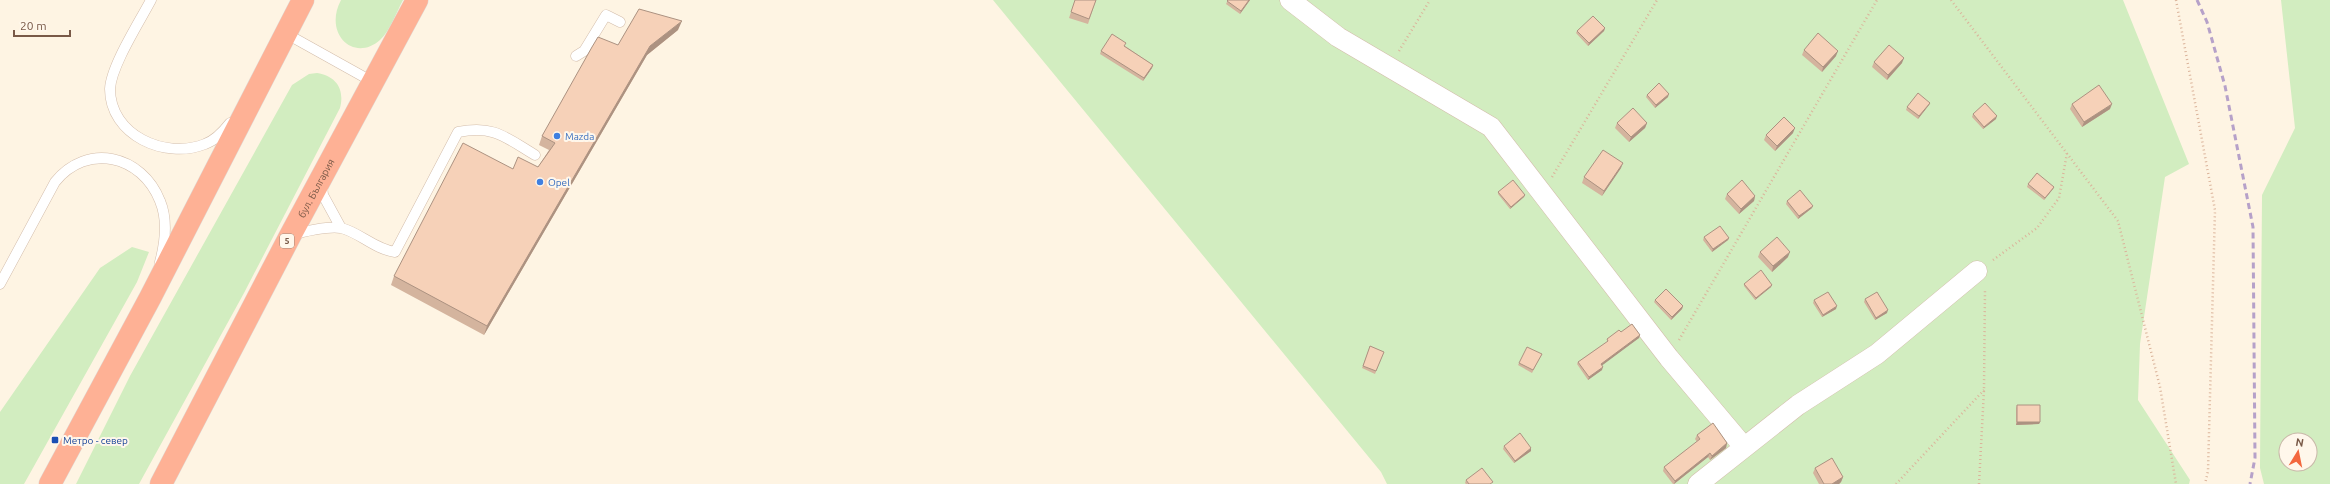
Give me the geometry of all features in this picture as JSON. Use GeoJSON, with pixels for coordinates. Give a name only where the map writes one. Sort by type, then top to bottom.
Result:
{"type":"FeatureCollection","features":[{"type":"Feature","properties":{"kind":"highway"},"geometry":{"type":"LineString","coordinates":[[50,484],[150,298],[303,0]]}},
{"type":"Feature","properties":{"kind":"highway","name":"бул. България"},"geometry":{"type":"LineString","coordinates":[[161,484],[290,236],[418,0]]}},
{"type":"Feature","properties":{"kind":"street"},"geometry":{"type":"LineString","coordinates":[[1290,0],[1338,37],[1491,127],[1669,358],[1744,447]]}},
{"type":"Feature","properties":{"kind":"street"},"geometry":{"type":"LineString","coordinates":[[1698,484],[1798,405],[1877,354],[1977,271]]}},
{"type":"Feature","properties":{"kind":"lane"},"geometry":{"type":"LineString","coordinates":[[151,0],[116,68],[110,87],[112,104],[121,122],[132,135],[153,145],[168,148],[204,145],[221,136],[256,90]]}},
{"type":"Feature","properties":{"kind":"lane"},"geometry":{"type":"LineString","coordinates":[[576,56],[584,51],[606,15],[620,22]]}},
{"type":"Feature","properties":{"kind":"lane"},"geometry":{"type":"LineString","coordinates":[[285,33],[373,82]]}},
{"type":"Feature","properties":{"kind":"lane"},"geometry":{"type":"LineString","coordinates":[[290,236],[302,232],[341,228],[385,251],[395,252],[458,132],[475,129],[495,131],[534,155]]}},
{"type":"Feature","properties":{"kind":"lane"},"geometry":{"type":"LineString","coordinates":[[0,284],[55,182],[63,172],[78,162],[93,158],[111,159],[125,163],[141,173],[160,202],[164,220],[164,239],[150,298]]}},
{"type":"Feature","properties":{"kind":"lane"},"geometry":{"type":"LineString","coordinates":[[321,178],[323,195],[341,228]]}},
{"type":"Feature","properties":{"kind":"path"},"geometry":{"type":"LineString","coordinates":[[1389,68],[1430,0]]}},
{"type":"Feature","properties":{"kind":"path"},"geometry":{"type":"LineString","coordinates":[[1542,194],[1657,0]]}},
{"type":"Feature","properties":{"kind":"path"},"geometry":{"type":"LineString","coordinates":[[1669,358],[1878,0]]}},
{"type":"Feature","properties":{"kind":"path"},"geometry":{"type":"LineString","coordinates":[[1951,0],[2118,221],[2160,387],[2176,484]]}},
{"type":"Feature","properties":{"kind":"path"},"geometry":{"type":"LineString","coordinates":[[2176,0],[2215,210],[2208,471],[2205,484]]}},
{"type":"Feature","properties":{"kind":"path"},"geometry":{"type":"LineString","coordinates":[[1979,484],[1984,390],[1985,282],[1977,271],[2037,228],[2059,198],[2067,153]]}},
{"type":"Feature","properties":{"kind":"path"},"geometry":{"type":"LineString","coordinates":[[1896,484],[1984,390]]}},
{"type":"Feature","properties":{"kind":"green space"},"geometry":{"type":"Polygon","coordinates":[[[341,0],[403,0],[384,36],[370,46],[360,48],[351,46],[344,41],[339,34],[336,24],[336,12],[341,0]]]}},
{"type":"Feature","properties":{"kind":"green space"},"geometry":{"type":"Polygon","coordinates":[[[993,0],[2123,0],[2189,164],[2165,177],[2140,344],[2138,400],[2190,480],[2189,484],[1387,484],[1381,472],[993,0]]]}},
{"type":"Feature","properties":{"kind":"green space"},"geometry":{"type":"Polygon","coordinates":[[[2281,0],[2330,0],[2330,484],[2264,484],[2260,468],[2262,195],[2295,128],[2281,0]]]}},
{"type":"Feature","properties":{"kind":"green space"},"geometry":{"type":"Polygon","coordinates":[[[317,73],[329,77],[338,84],[341,95],[340,108],[244,293],[139,484],[76,484],[130,376],[292,85],[309,74],[317,73]]]}},
{"type":"Feature","properties":{"kind":"green space"},"geometry":{"type":"Polygon","coordinates":[[[132,247],[149,252],[137,282],[24,484],[0,484],[0,412],[100,268],[132,247]]]}},
{"type":"Feature","properties":{"kind":"building"},"geometry":{"type":"Polygon","coordinates":[[[1075,0],[1096,0],[1089,19],[1071,12],[1075,0]]]}},
{"type":"Feature","properties":{"kind":"building"},"geometry":{"type":"Polygon","coordinates":[[[1249,0],[1241,11],[1227,1],[1249,0]]]}},
{"type":"Feature","properties":{"kind":"building","name":"Opel"},"geometry":{"type":"Polygon","coordinates":[[[639,9],[682,21],[650,46],[487,326],[394,276],[463,143],[513,169],[518,157],[538,167],[555,143],[542,136],[598,37],[618,45],[639,9]]]}},
{"type":"Feature","properties":{"kind":"building"},"geometry":{"type":"Polygon","coordinates":[[[1593,16],[1605,28],[1589,43],[1577,31],[1593,16]]]}},
{"type":"Feature","properties":{"kind":"building"},"geometry":{"type":"Polygon","coordinates":[[[1818,33],[1838,51],[1823,67],[1804,50],[1818,33]]]}},
{"type":"Feature","properties":{"kind":"building"},"geometry":{"type":"Polygon","coordinates":[[[1112,34],[1126,43],[1124,46],[1153,65],[1144,78],[1101,51],[1112,34]]]}},
{"type":"Feature","properties":{"kind":"building"},"geometry":{"type":"Polygon","coordinates":[[[1889,45],[1904,58],[1888,75],[1874,62],[1889,45]]]}},
{"type":"Feature","properties":{"kind":"building"},"geometry":{"type":"Polygon","coordinates":[[[1659,83],[1669,94],[1656,105],[1647,95],[1659,83]]]}},
{"type":"Feature","properties":{"kind":"building"},"geometry":{"type":"Polygon","coordinates":[[[2099,85],[2112,104],[2084,122],[2072,104],[2099,85]]]}},
{"type":"Feature","properties":{"kind":"building"},"geometry":{"type":"Polygon","coordinates":[[[1918,93],[1930,103],[1919,116],[1907,107],[1918,93]]]}},
{"type":"Feature","properties":{"kind":"building"},"geometry":{"type":"Polygon","coordinates":[[[1985,103],[1997,116],[1984,127],[1973,114],[1985,103]]]}},
{"type":"Feature","properties":{"kind":"building"},"geometry":{"type":"Polygon","coordinates":[[[1633,108],[1647,123],[1631,137],[1617,123],[1633,108]]]}},
{"type":"Feature","properties":{"kind":"building"},"geometry":{"type":"Polygon","coordinates":[[[1784,117],[1795,128],[1777,146],[1766,135],[1784,117]]]}},
{"type":"Feature","properties":{"kind":"building"},"geometry":{"type":"Polygon","coordinates":[[[1603,150],[1623,163],[1604,191],[1584,177],[1603,150]]]}},
{"type":"Feature","properties":{"kind":"building"},"geometry":{"type":"Polygon","coordinates":[[[2037,173],[2054,187],[2045,198],[2028,184],[2037,173]]]}},
{"type":"Feature","properties":{"kind":"building"},"geometry":{"type":"Polygon","coordinates":[[[1513,180],[1525,195],[1511,207],[1498,192],[1513,180]]]}},
{"type":"Feature","properties":{"kind":"building"},"geometry":{"type":"Polygon","coordinates":[[[1742,180],[1755,196],[1741,209],[1727,194],[1742,180]]]}},
{"type":"Feature","properties":{"kind":"building"},"geometry":{"type":"Polygon","coordinates":[[[1800,190],[1813,206],[1799,216],[1787,201],[1800,190]]]}},
{"type":"Feature","properties":{"kind":"building"},"geometry":{"type":"Polygon","coordinates":[[[1720,226],[1729,238],[1713,249],[1704,237],[1720,226]]]}},
{"type":"Feature","properties":{"kind":"building"},"geometry":{"type":"Polygon","coordinates":[[[1777,237],[1790,252],[1773,266],[1760,252],[1777,237]]]}},
{"type":"Feature","properties":{"kind":"building"},"geometry":{"type":"Polygon","coordinates":[[[1761,270],[1772,285],[1756,298],[1744,284],[1761,270]]]}},
{"type":"Feature","properties":{"kind":"building"},"geometry":{"type":"Polygon","coordinates":[[[1666,289],[1683,306],[1672,317],[1655,300],[1666,289]]]}},
{"type":"Feature","properties":{"kind":"building"},"geometry":{"type":"Polygon","coordinates":[[[1828,292],[1837,306],[1823,315],[1814,300],[1828,292]]]}},
{"type":"Feature","properties":{"kind":"building"},"geometry":{"type":"Polygon","coordinates":[[[1877,292],[1888,310],[1876,318],[1865,299],[1877,292]]]}},
{"type":"Feature","properties":{"kind":"building"},"geometry":{"type":"Polygon","coordinates":[[[1632,324],[1640,335],[1601,364],[1603,367],[1589,377],[1578,362],[1608,341],[1607,339],[1619,330],[1621,332],[1632,324]]]}},
{"type":"Feature","properties":{"kind":"building"},"geometry":{"type":"Polygon","coordinates":[[[1370,346],[1384,352],[1376,371],[1363,366],[1370,346]]]}},
{"type":"Feature","properties":{"kind":"building"},"geometry":{"type":"Polygon","coordinates":[[[1527,347],[1542,354],[1533,370],[1519,363],[1527,347]]]}},
{"type":"Feature","properties":{"kind":"building"},"geometry":{"type":"Polygon","coordinates":[[[2017,405],[2040,405],[2040,422],[2017,422],[2017,405]]]}},
{"type":"Feature","properties":{"kind":"building"},"geometry":{"type":"Polygon","coordinates":[[[1713,423],[1727,443],[1712,456],[1710,453],[1675,481],[1664,467],[1700,439],[1697,435],[1713,423]]]}},
{"type":"Feature","properties":{"kind":"building"},"geometry":{"type":"Polygon","coordinates":[[[1520,433],[1531,448],[1515,461],[1504,446],[1520,433]]]}},
{"type":"Feature","properties":{"kind":"building"},"geometry":{"type":"Polygon","coordinates":[[[1832,458],[1843,477],[1832,484],[1824,484],[1815,468],[1832,458]]]}},
{"type":"Feature","properties":{"kind":"building"},"geometry":{"type":"Polygon","coordinates":[[[1482,468],[1493,482],[1490,484],[1469,484],[1466,480],[1482,468]]]}},
{"type":"Feature","properties":{"kind":"railway"},"geometry":{"type":"LineString","coordinates":[[2197,0],[2207,22],[2225,86],[2253,227],[2255,458],[2250,484]]}},
{"type":"Feature","properties":{"kind":"place","name":"Mazda"},"geometry":{"type":"Point","coordinates":[557,136]}},
{"type":"Feature","properties":{"kind":"place","name":"Opel"},"geometry":{"type":"Point","coordinates":[540,182]}},
{"type":"Feature","properties":{"kind":"place","name":"Метро - север"},"geometry":{"type":"Point","coordinates":[55,440]}}]}
